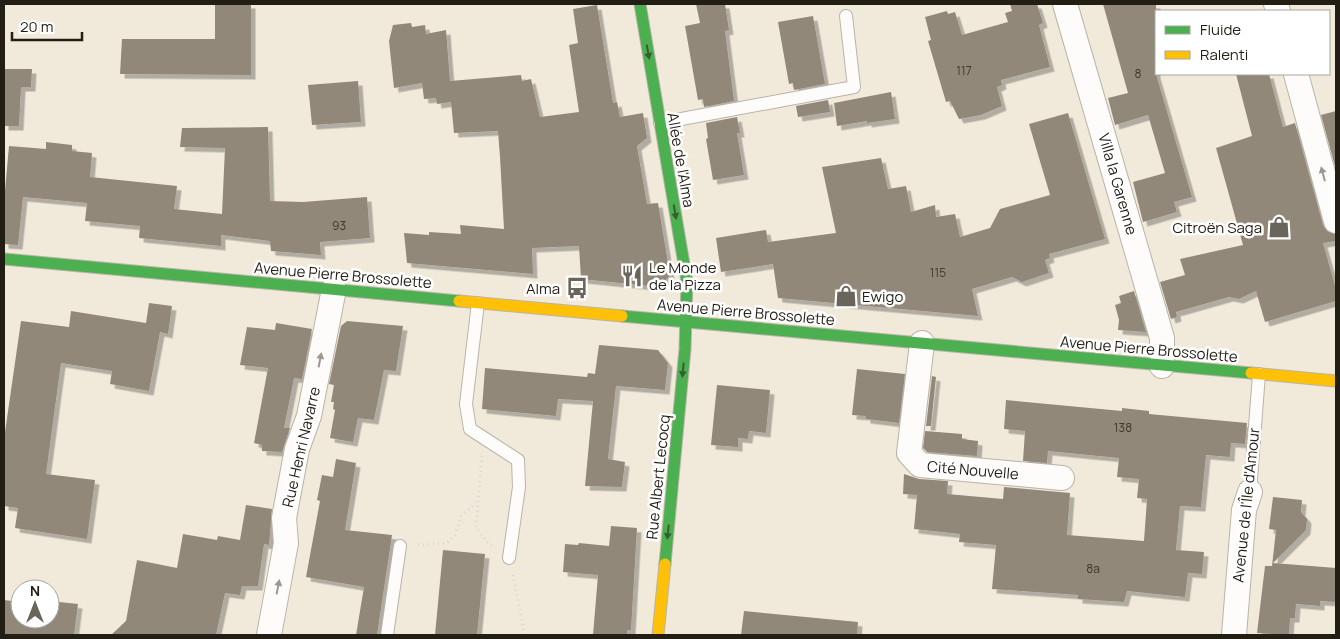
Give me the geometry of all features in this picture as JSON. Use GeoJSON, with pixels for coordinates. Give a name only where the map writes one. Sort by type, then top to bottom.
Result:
{"type":"FeatureCollection","features":[{"type":"Feature","properties":{"kind":"main road","name":"Allée de l'Alma"},"geometry":{"type":"LineString","coordinates":[[640,4],[687,282],[687,322]]}},
{"type":"Feature","properties":{"kind":"main road","name":"Avenue Pierre Brossolette"},"geometry":{"type":"LineString","coordinates":[[4,260],[1336,381]]}},
{"type":"Feature","properties":{"kind":"main road","name":"Rue Albert Lecocq"},"geometry":{"type":"LineString","coordinates":[[658,635],[687,322]]}},
{"type":"Feature","properties":{"kind":"street","name":"Villa la Garenne"},"geometry":{"type":"LineString","coordinates":[[1065,4],[1162,338],[1162,366]]}},
{"type":"Feature","properties":{"kind":"street"},"geometry":{"type":"LineString","coordinates":[[1296,75],[1336,221]]}},
{"type":"Feature","properties":{"kind":"street","name":"Rue Henri Navarre"},"geometry":{"type":"LineString","coordinates":[[269,635],[286,543],[284,518],[297,449],[309,416],[334,289]]}},
{"type":"Feature","properties":{"kind":"street","name":"Cité Nouvelle"},"geometry":{"type":"LineString","coordinates":[[922,343],[909,453],[920,465],[1062,478]]}},
{"type":"Feature","properties":{"kind":"street","name":"Avenue de l'Île d'Amour"},"geometry":{"type":"LineString","coordinates":[[1234,635],[1244,510],[1250,492]]}},
{"type":"Feature","properties":{"kind":"lane"},"geometry":{"type":"LineString","coordinates":[[660,122],[854,87],[846,16]]}},
{"type":"Feature","properties":{"kind":"lane"},"geometry":{"type":"LineString","coordinates":[[478,303],[466,404],[470,429],[518,460],[519,487],[509,558]]}},
{"type":"Feature","properties":{"kind":"lane","name":"Avenue de l'Île d'Amour"},"geometry":{"type":"LineString","coordinates":[[1250,492],[1259,374]]}},
{"type":"Feature","properties":{"kind":"lane"},"geometry":{"type":"LineString","coordinates":[[387,635],[400,546]]}},
{"type":"Feature","properties":{"kind":"path"},"geometry":{"type":"LineString","coordinates":[[400,546],[447,543],[455,535],[461,516],[476,502]]}},
{"type":"Feature","properties":{"kind":"building"},"geometry":{"type":"Polygon","coordinates":[[[215,4],[251,4],[251,75],[120,74],[122,39],[215,39],[215,4]]]}},
{"type":"Feature","properties":{"kind":"building"},"geometry":{"type":"Polygon","coordinates":[[[696,4],[725,4],[729,30],[725,31],[734,101],[704,107],[703,99],[698,100],[685,26],[700,23],[696,4]]]}},
{"type":"Feature","properties":{"kind":"building"},"geometry":{"type":"Polygon","coordinates":[[[1010,4],[1037,4],[1043,23],[1039,25],[1050,67],[1001,80],[1002,85],[997,87],[1002,106],[981,115],[959,119],[950,101],[946,102],[928,41],[931,40],[925,17],[947,11],[948,14],[955,12],[962,35],[1008,22],[1005,13],[1012,11],[1010,4]]]}},
{"type":"Feature","properties":{"kind":"building"},"geometry":{"type":"Polygon","coordinates":[[[1103,4],[1156,4],[1155,75],[1192,197],[1174,202],[1177,212],[1143,222],[1133,182],[1165,173],[1148,115],[1115,125],[1108,98],[1128,93],[1103,4]]]}},
{"type":"Feature","properties":{"kind":"building"},"geometry":{"type":"Polygon","coordinates":[[[597,5],[613,103],[617,102],[620,117],[643,113],[647,138],[637,146],[647,204],[658,203],[670,275],[660,287],[581,279],[579,246],[532,248],[533,274],[407,263],[404,233],[429,235],[429,232],[461,234],[460,225],[504,229],[500,157],[498,131],[454,133],[451,102],[437,104],[436,98],[424,99],[422,83],[394,88],[389,41],[393,25],[411,23],[412,27],[425,25],[426,34],[446,30],[450,81],[521,75],[522,81],[531,79],[540,117],[579,112],[569,45],[578,43],[573,9],[597,5]]]}},
{"type":"Feature","properties":{"kind":"building"},"geometry":{"type":"Polygon","coordinates":[[[813,16],[825,84],[794,90],[793,83],[789,84],[778,22],[813,16]]]}},
{"type":"Feature","properties":{"kind":"building"},"geometry":{"type":"Polygon","coordinates":[[[4,69],[32,69],[31,87],[21,87],[19,126],[4,126],[4,69]]]}},
{"type":"Feature","properties":{"kind":"building","name":"Citroën Saga"},"geometry":{"type":"Polygon","coordinates":[[[1236,75],[1269,75],[1283,127],[1295,123],[1323,225],[1327,231],[1336,234],[1336,241],[1323,243],[1336,289],[1336,301],[1265,322],[1256,291],[1239,299],[1229,297],[1176,312],[1177,317],[1171,319],[1160,282],[1185,275],[1180,259],[1243,245],[1216,148],[1252,136],[1236,75]]]}},
{"type":"Feature","properties":{"kind":"building"},"geometry":{"type":"Polygon","coordinates":[[[358,81],[361,122],[312,125],[308,85],[358,81]]]}},
{"type":"Feature","properties":{"kind":"building"},"geometry":{"type":"Polygon","coordinates":[[[891,92],[895,119],[837,126],[834,103],[891,92]]]}},
{"type":"Feature","properties":{"kind":"building"},"geometry":{"type":"Polygon","coordinates":[[[828,100],[830,112],[798,117],[796,106],[828,100]]]}},
{"type":"Feature","properties":{"kind":"building"},"geometry":{"type":"Polygon","coordinates":[[[1336,111],[1336,170],[1321,115],[1336,111]]]}},
{"type":"Feature","properties":{"kind":"building"},"geometry":{"type":"Polygon","coordinates":[[[1068,113],[1105,239],[1049,254],[1050,258],[1045,260],[1049,273],[1022,282],[1012,277],[972,289],[978,316],[778,298],[773,264],[721,272],[716,238],[766,230],[768,242],[836,233],[822,167],[881,158],[888,189],[906,186],[911,212],[935,205],[936,217],[955,214],[960,237],[990,228],[1000,209],[1050,195],[1029,124],[1068,113]]]}},
{"type":"Feature","properties":{"kind":"building"},"geometry":{"type":"Polygon","coordinates":[[[737,117],[740,133],[737,133],[744,175],[713,180],[706,139],[708,138],[706,123],[737,117]]]}},
{"type":"Feature","properties":{"kind":"building"},"geometry":{"type":"Polygon","coordinates":[[[268,127],[270,201],[303,202],[367,197],[370,238],[320,242],[321,255],[271,251],[270,241],[221,235],[221,246],[139,238],[140,226],[85,221],[87,203],[23,197],[18,245],[4,244],[4,202],[9,146],[46,149],[46,142],[72,145],[72,151],[92,153],[90,177],[177,186],[174,209],[222,214],[225,148],[180,147],[182,128],[268,127]]]}},
{"type":"Feature","properties":{"kind":"building"},"geometry":{"type":"Polygon","coordinates":[[[1134,291],[1146,332],[1118,330],[1119,320],[1115,305],[1121,303],[1119,296],[1134,291]]]}},
{"type":"Feature","properties":{"kind":"building"},"geometry":{"type":"Polygon","coordinates":[[[149,303],[172,306],[168,334],[160,332],[149,391],[110,384],[112,371],[61,363],[46,474],[95,480],[87,539],[15,528],[18,508],[4,506],[4,439],[21,321],[69,327],[71,311],[146,323],[149,303]]]}},
{"type":"Feature","properties":{"kind":"building"},"geometry":{"type":"Polygon","coordinates":[[[347,321],[403,326],[396,371],[384,370],[374,420],[358,418],[353,442],[330,438],[335,410],[333,409],[334,402],[331,402],[334,385],[329,384],[341,326],[347,321]]]}},
{"type":"Feature","properties":{"kind":"building"},"geometry":{"type":"Polygon","coordinates":[[[276,323],[312,329],[302,379],[294,378],[284,428],[290,428],[282,452],[262,451],[262,445],[254,443],[268,368],[240,365],[247,327],[275,330],[276,323]]]}},
{"type":"Feature","properties":{"kind":"building"},"geometry":{"type":"Polygon","coordinates":[[[599,345],[658,350],[668,363],[665,390],[616,386],[608,459],[625,462],[622,487],[585,486],[593,401],[558,399],[556,416],[482,409],[485,368],[587,377],[588,373],[595,374],[599,345]]]}},
{"type":"Feature","properties":{"kind":"building"},"geometry":{"type":"Polygon","coordinates":[[[857,369],[905,374],[899,423],[866,419],[866,416],[852,415],[857,369]]]}},
{"type":"Feature","properties":{"kind":"building"},"geometry":{"type":"Polygon","coordinates":[[[932,376],[936,377],[931,426],[926,426],[932,376]]]}},
{"type":"Feature","properties":{"kind":"building"},"geometry":{"type":"Polygon","coordinates":[[[717,385],[770,390],[766,433],[749,431],[748,439],[738,438],[738,447],[711,445],[717,385]]]}},
{"type":"Feature","properties":{"kind":"building"},"geometry":{"type":"Polygon","coordinates":[[[1006,400],[1122,411],[1122,408],[1149,411],[1149,414],[1247,423],[1245,444],[1231,443],[1230,457],[1206,455],[1201,507],[1180,506],[1176,550],[1204,552],[1202,574],[1188,573],[1185,597],[1127,591],[1124,602],[1078,599],[1078,595],[992,589],[996,545],[959,542],[960,534],[914,529],[917,495],[903,494],[904,474],[919,479],[948,481],[947,494],[1003,499],[1004,487],[1070,493],[1067,535],[1144,541],[1147,499],[1137,498],[1139,479],[1117,477],[1119,458],[1048,451],[1047,463],[1023,461],[1025,431],[1004,429],[1006,400]]]}},
{"type":"Feature","properties":{"kind":"building"},"geometry":{"type":"Polygon","coordinates":[[[925,431],[962,434],[962,439],[978,441],[977,456],[927,452],[923,448],[925,431]]]}},
{"type":"Feature","properties":{"kind":"building"},"geometry":{"type":"Polygon","coordinates":[[[336,459],[356,463],[345,530],[392,535],[377,635],[356,635],[364,587],[306,577],[320,501],[317,500],[322,475],[333,477],[336,459]]]}},
{"type":"Feature","properties":{"kind":"building"},"geometry":{"type":"Polygon","coordinates":[[[1273,497],[1302,500],[1301,512],[1307,519],[1306,530],[1273,563],[1336,568],[1336,602],[1320,601],[1320,606],[1296,604],[1295,618],[1290,618],[1289,635],[1257,633],[1265,566],[1272,566],[1276,530],[1269,529],[1273,497]]]}},
{"type":"Feature","properties":{"kind":"building"},"geometry":{"type":"Polygon","coordinates":[[[246,505],[272,509],[269,545],[264,544],[258,586],[242,586],[240,595],[225,593],[216,635],[111,635],[126,621],[137,560],[177,568],[183,534],[217,540],[218,536],[240,540],[246,505]]]}},
{"type":"Feature","properties":{"kind":"building"},"geometry":{"type":"Polygon","coordinates":[[[611,526],[637,528],[631,630],[627,630],[627,635],[593,635],[598,575],[563,572],[565,544],[578,545],[579,543],[609,546],[611,526]]]}},
{"type":"Feature","properties":{"kind":"building"},"geometry":{"type":"Polygon","coordinates":[[[443,550],[485,554],[477,635],[435,635],[443,550]]]}},
{"type":"Feature","properties":{"kind":"building"},"geometry":{"type":"Polygon","coordinates":[[[4,600],[10,601],[10,629],[60,629],[60,602],[78,604],[74,635],[4,635],[4,600]]]}},
{"type":"Feature","properties":{"kind":"building"},"geometry":{"type":"Polygon","coordinates":[[[744,611],[858,622],[857,635],[741,635],[744,611]]]}},
{"type":"Feature","properties":{"kind":"traffic: fast"},"geometry":{"type":"LineString","coordinates":[[640,4],[687,282],[685,349],[665,564]]}},
{"type":"Feature","properties":{"kind":"traffic: fast"},"geometry":{"type":"LineString","coordinates":[[4,259],[459,301]]}},
{"type":"Feature","properties":{"kind":"traffic: fast"},"geometry":{"type":"LineString","coordinates":[[622,316],[1251,373]]}},
{"type":"Feature","properties":{"kind":"traffic: slow"},"geometry":{"type":"LineString","coordinates":[[459,301],[622,316]]}},
{"type":"Feature","properties":{"kind":"traffic: slow"},"geometry":{"type":"LineString","coordinates":[[1251,373],[1336,381]]}},
{"type":"Feature","properties":{"kind":"traffic: slow"},"geometry":{"type":"LineString","coordinates":[[658,635],[665,564]]}},
{"type":"Feature","properties":{"kind":"place","name":"Citroën Saga"},"geometry":{"type":"Point","coordinates":[1279,227]}},
{"type":"Feature","properties":{"kind":"place","name":"Le Monde de la Pizza"},"geometry":{"type":"Point","coordinates":[632,276]}},
{"type":"Feature","properties":{"kind":"place","name":"Alma"},"geometry":{"type":"Point","coordinates":[577,288]}},
{"type":"Feature","properties":{"kind":"place","name":"Ewigo"},"geometry":{"type":"Point","coordinates":[846,296]}}]}
